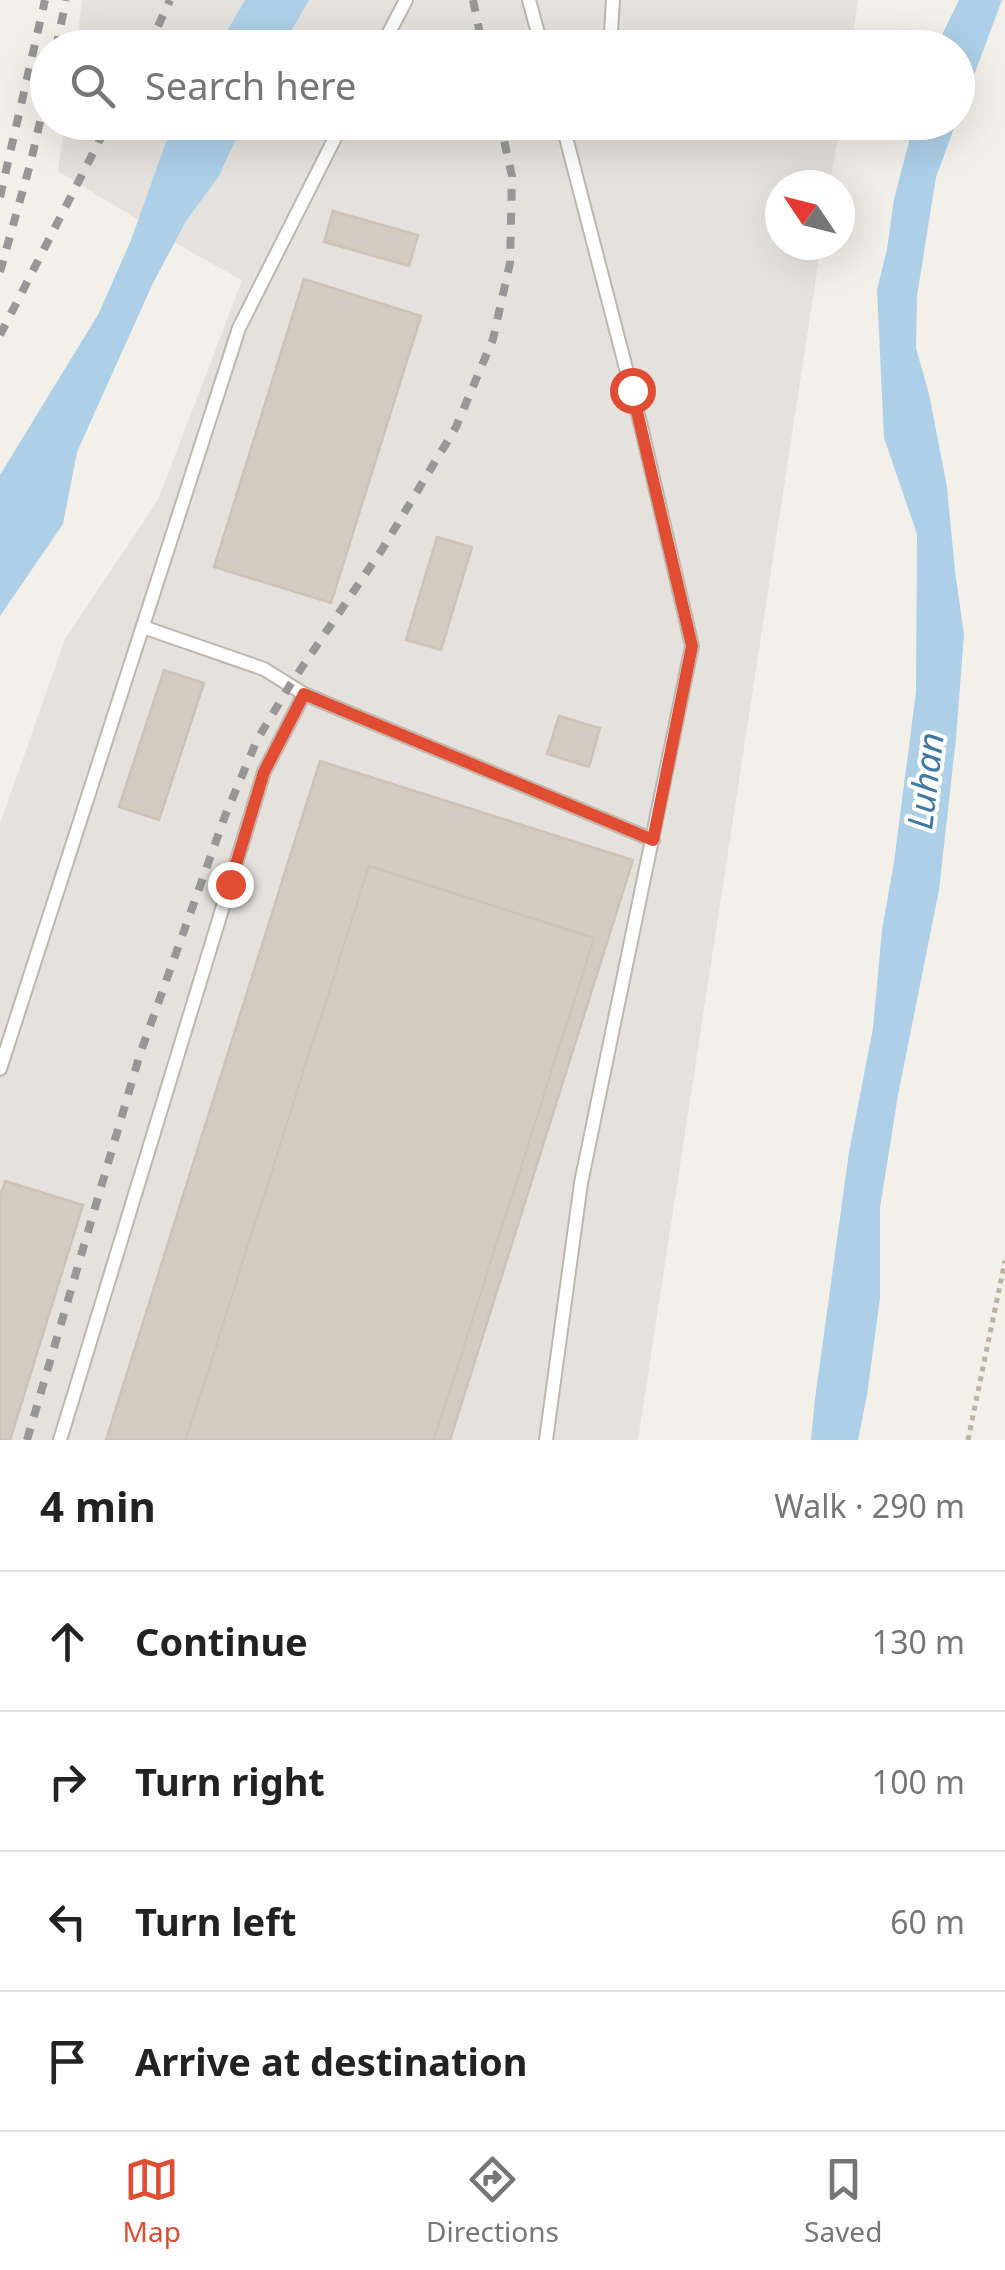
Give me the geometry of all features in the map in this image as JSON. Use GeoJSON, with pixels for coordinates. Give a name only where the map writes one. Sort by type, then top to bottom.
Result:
{"type":"FeatureCollection","features":[{"type":"Feature","properties":{"kind":"lane"},"geometry":{"type":"LineString","coordinates":[[390,30],[406,0]]}},
{"type":"Feature","properties":{"kind":"lane"},"geometry":{"type":"LineString","coordinates":[[530,0],[538,30]]}},
{"type":"Feature","properties":{"kind":"lane"},"geometry":{"type":"LineString","coordinates":[[611,30],[613,0]]}},
{"type":"Feature","properties":{"kind":"lane"},"geometry":{"type":"LineString","coordinates":[[0,1069],[239,328],[334,140]]}},
{"type":"Feature","properties":{"kind":"lane"},"geometry":{"type":"LineString","coordinates":[[546,1440],[581,1183],[692,646],[642,426],[566,140]]}},
{"type":"Feature","properties":{"kind":"lane"},"geometry":{"type":"LineString","coordinates":[[143,627],[264,668],[304,694],[653,840]]}},
{"type":"Feature","properties":{"kind":"lane"},"geometry":{"type":"LineString","coordinates":[[60,1440],[264,772],[304,694]]}},
{"type":"Feature","properties":{"kind":"path"},"geometry":{"type":"LineString","coordinates":[[968,1440],[1005,1261]]}},
{"type":"Feature","properties":{"kind":"shaded area"},"geometry":{"type":"Polygon","coordinates":[[[82,0],[858,0],[854,30],[78,30],[82,0]]]}},
{"type":"Feature","properties":{"kind":"shaded area"},"geometry":{"type":"Polygon","coordinates":[[[63,140],[837,140],[832,170],[765,170],[765,260],[819,260],[638,1440],[0,1440],[0,824],[65,639],[158,500],[242,280],[58,171],[63,140]]]}},
{"type":"Feature","properties":{"kind":"water"},"geometry":{"type":"Polygon","coordinates":[[[245,0],[309,0],[292,30],[228,30],[245,0]]]}},
{"type":"Feature","properties":{"kind":"water"},"geometry":{"type":"Polygon","coordinates":[[[959,0],[1002,0],[975,72],[975,30],[944,30],[959,0]]]}},
{"type":"Feature","properties":{"kind":"water"},"geometry":{"type":"Polygon","coordinates":[[[235,140],[219,176],[186,221],[153,283],[77,452],[63,524],[0,616],[0,475],[99,313],[131,240],[166,142],[235,140]]]}},
{"type":"Feature","properties":{"kind":"water","name":"Luhan"},"geometry":{"type":"Polygon","coordinates":[[[910,140],[950,140],[936,177],[917,296],[916,348],[947,487],[964,635],[939,890],[880,1208],[880,1298],[867,1395],[858,1440],[811,1440],[849,1152],[873,1028],[882,930],[916,692],[917,534],[884,438],[877,290],[910,140]]]}},
{"type":"Feature","properties":{"kind":"building"},"geometry":{"type":"Polygon","coordinates":[[[333,211],[418,235],[409,266],[324,242],[333,211]]]}},
{"type":"Feature","properties":{"kind":"building"},"geometry":{"type":"Polygon","coordinates":[[[304,279],[421,316],[331,603],[214,567],[304,279]]]}},
{"type":"Feature","properties":{"kind":"building"},"geometry":{"type":"Polygon","coordinates":[[[437,537],[472,547],[441,650],[406,640],[437,537]]]}},
{"type":"Feature","properties":{"kind":"building"},"geometry":{"type":"Polygon","coordinates":[[[164,670],[204,683],[159,820],[119,807],[164,670]]]}},
{"type":"Feature","properties":{"kind":"building"},"geometry":{"type":"Polygon","coordinates":[[[559,716],[600,728],[589,767],[547,754],[559,716]]]}},
{"type":"Feature","properties":{"kind":"building"},"geometry":{"type":"Polygon","coordinates":[[[320,761],[633,860],[450,1440],[106,1440],[320,761]]]}},
{"type":"Feature","properties":{"kind":"building"},"geometry":{"type":"Polygon","coordinates":[[[369,866],[594,938],[434,1440],[186,1440],[369,866]]]}},
{"type":"Feature","properties":{"kind":"building"},"geometry":{"type":"Polygon","coordinates":[[[5,1181],[83,1205],[10,1440],[0,1440],[0,1197],[5,1181]]]}},
{"type":"Feature","properties":{"kind":"railway"},"geometry":{"type":"LineString","coordinates":[[38,30],[45,0]]}},
{"type":"Feature","properties":{"kind":"railway"},"geometry":{"type":"LineString","coordinates":[[60,30],[66,0]]}},
{"type":"Feature","properties":{"kind":"railway"},"geometry":{"type":"LineString","coordinates":[[156,30],[170,0]]}},
{"type":"Feature","properties":{"kind":"railway"},"geometry":{"type":"LineString","coordinates":[[473,0],[479,30]]}},
{"type":"Feature","properties":{"kind":"railway"},"geometry":{"type":"LineString","coordinates":[[0,197],[30,66]]}},
{"type":"Feature","properties":{"kind":"railway"},"geometry":{"type":"LineString","coordinates":[[0,272],[36,140]]}},
{"type":"Feature","properties":{"kind":"railway"},"geometry":{"type":"LineString","coordinates":[[0,335],[100,140]]}},
{"type":"Feature","properties":{"kind":"railway"},"geometry":{"type":"LineString","coordinates":[[27,1440],[140,1054],[225,816],[257,740],[383,548],[456,427],[493,339],[510,263],[512,176],[504,140]]}},
{"type":"Feature","properties":{"kind":"route"},"geometry":{"type":"LineString","coordinates":[[230,884],[264,772],[304,694],[653,840],[692,646],[632,390]]}}]}
